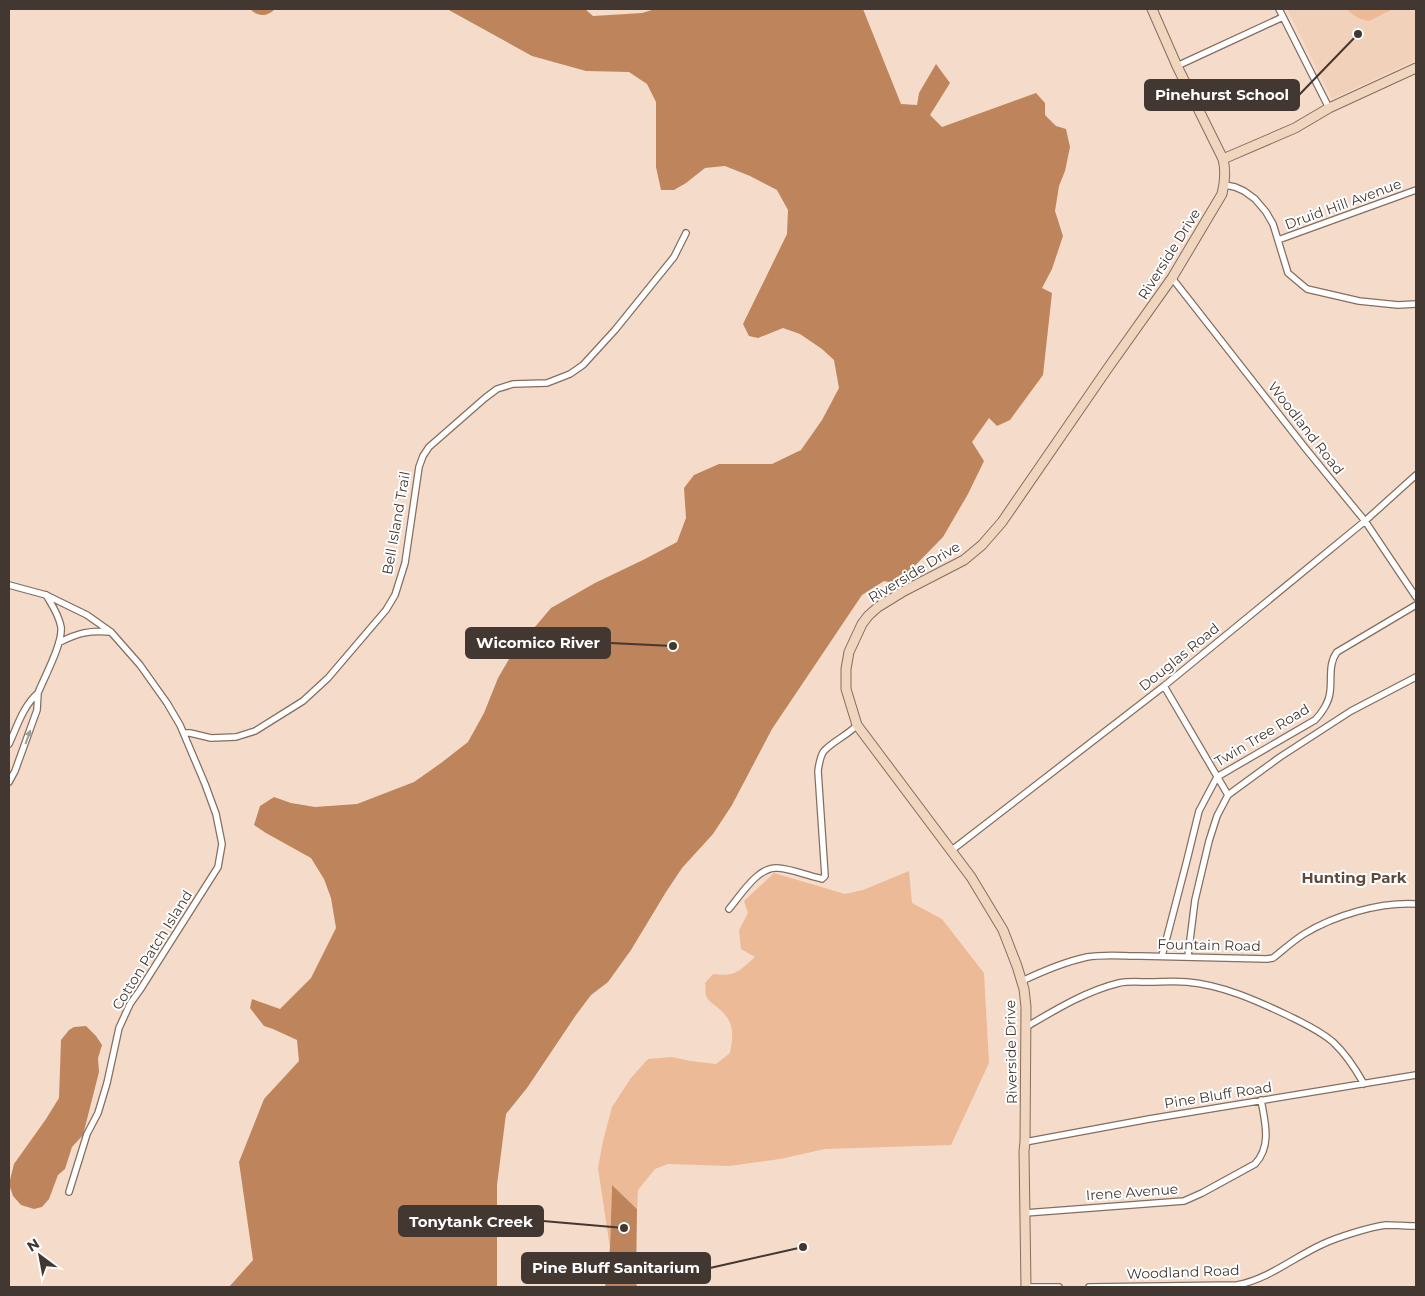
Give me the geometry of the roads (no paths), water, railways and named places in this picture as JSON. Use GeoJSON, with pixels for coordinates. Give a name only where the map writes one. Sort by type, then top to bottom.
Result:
{"type":"FeatureCollection","features":[{"type":"Feature","properties":{"kind":"street","name":"Riverside Drive"},"geometry":{"type":"LineString","coordinates":[[1026,1287],[1024,1151],[1026,1027],[1025,997],[1018,966],[1003,930],[971,877],[857,725],[846,689],[846,669],[848,652],[862,624],[878,607],[904,591],[964,560],[982,545],[1002,522],[1172,278],[1218,203],[1225,185],[1226,171],[1224,159],[1176,66],[1152,9]]}},
{"type":"Feature","properties":{"kind":"street"},"geometry":{"type":"LineString","coordinates":[[1279,9],[1329,108]]}},
{"type":"Feature","properties":{"kind":"street"},"geometry":{"type":"LineString","coordinates":[[1176,66],[1283,17]]}},
{"type":"Feature","properties":{"kind":"street"},"geometry":{"type":"LineString","coordinates":[[1224,159],[1295,128],[1329,108],[1416,68]]}},
{"type":"Feature","properties":{"kind":"street"},"geometry":{"type":"LineString","coordinates":[[1225,185],[1244,191],[1255,199],[1266,212],[1273,224],[1288,273],[1307,289],[1359,301],[1398,305],[1416,304]]}},
{"type":"Feature","properties":{"kind":"street","name":"Druid Hill Avenue"},"geometry":{"type":"LineString","coordinates":[[1278,240],[1416,190]]}},
{"type":"Feature","properties":{"kind":"street","name":"Bell Island Trail"},"geometry":{"type":"LineString","coordinates":[[185,733],[211,738],[236,737],[256,731],[303,701],[328,678],[386,610],[395,594],[405,563],[419,467],[429,447],[497,389],[513,384],[547,383],[570,374],[582,365],[615,330],[674,257],[686,233]]}},
{"type":"Feature","properties":{"kind":"street","name":"Woodland Road"},"geometry":{"type":"LineString","coordinates":[[1172,278],[1364,521],[1416,597]]}},
{"type":"Feature","properties":{"kind":"street","name":"Douglas Road"},"geometry":{"type":"LineString","coordinates":[[952,850],[1164,686],[1364,521],[1416,475]]}},
{"type":"Feature","properties":{"kind":"street"},"geometry":{"type":"LineString","coordinates":[[9,585],[46,595],[86,615],[111,632],[140,665],[167,703],[185,733]]}},
{"type":"Feature","properties":{"kind":"street"},"geometry":{"type":"LineString","coordinates":[[9,782],[15,771],[37,710],[38,694],[60,642],[61,628],[57,613],[46,595]]}},
{"type":"Feature","properties":{"kind":"street","name":"Twin Tree Road"},"geometry":{"type":"LineString","coordinates":[[1162,956],[1198,811],[1217,777],[1320,715],[1329,697],[1331,670],[1333,659],[1337,652],[1416,605]]}},
{"type":"Feature","properties":{"kind":"street"},"geometry":{"type":"LineString","coordinates":[[60,642],[76,634],[96,630],[111,632]]}},
{"type":"Feature","properties":{"kind":"street"},"geometry":{"type":"LineString","coordinates":[[1188,956],[1195,900],[1209,841],[1217,816],[1228,795],[1280,757],[1351,711],[1416,677]]}},
{"type":"Feature","properties":{"kind":"street"},"geometry":{"type":"LineString","coordinates":[[1164,686],[1228,795]]}},
{"type":"Feature","properties":{"kind":"street"},"geometry":{"type":"LineString","coordinates":[[9,744],[26,706],[38,694]]}},
{"type":"Feature","properties":{"kind":"street"},"geometry":{"type":"LineString","coordinates":[[730,909],[748,886],[764,870],[778,868],[824,878],[818,770],[820,760],[824,752],[857,725]]}},
{"type":"Feature","properties":{"kind":"street","name":"Cotton Patch Island"},"geometry":{"type":"LineString","coordinates":[[69,1192],[87,1134],[98,1113],[107,1083],[119,1028],[130,1004],[218,868],[222,844],[216,814],[185,733]]}},
{"type":"Feature","properties":{"kind":"street","name":"Fountain Road"},"geometry":{"type":"LineString","coordinates":[[1022,981],[1060,964],[1089,957],[1188,956],[1273,958],[1305,934],[1338,917],[1389,905],[1416,904]]}},
{"type":"Feature","properties":{"kind":"street"},"geometry":{"type":"LineString","coordinates":[[1026,1027],[1069,1003],[1107,986],[1121,983],[1187,982],[1224,989],[1259,1002],[1311,1026],[1339,1048],[1350,1061],[1364,1084]]}},
{"type":"Feature","properties":{"kind":"street","name":"Pine Bluff Road"},"geometry":{"type":"LineString","coordinates":[[1025,1142],[1261,1100],[1416,1075]]}},
{"type":"Feature","properties":{"kind":"street","name":"Irene Avenue"},"geometry":{"type":"LineString","coordinates":[[1025,1213],[1184,1201],[1198,1195],[1242,1172],[1260,1159],[1266,1134],[1261,1100]]}},
{"type":"Feature","properties":{"kind":"street","name":"Woodland Road"},"geometry":{"type":"LineString","coordinates":[[1089,1287],[1237,1285],[1266,1275],[1323,1244],[1344,1237],[1385,1226],[1416,1226]]}},
{"type":"Feature","properties":{"kind":"street"},"geometry":{"type":"LineString","coordinates":[[1026,1287],[1059,1287]]}},
{"type":"Feature","properties":{"kind":"place","name":"Pinehurst School"},"geometry":{"type":"Point","coordinates":[1358,34]}},
{"type":"Feature","properties":{"kind":"place","name":"Wicomico River"},"geometry":{"type":"Point","coordinates":[673,646]}},
{"type":"Feature","properties":{"kind":"place","name":"Tonytank Creek"},"geometry":{"type":"Point","coordinates":[624,1228]}},
{"type":"Feature","properties":{"kind":"place","name":"Pine Bluff Sanitarium"},"geometry":{"type":"Point","coordinates":[803,1247]}},
{"type":"Feature","properties":{"kind":"district","name":"Hunting Park"},"geometry":{"type":"Point","coordinates":[1354,877]}}]}
